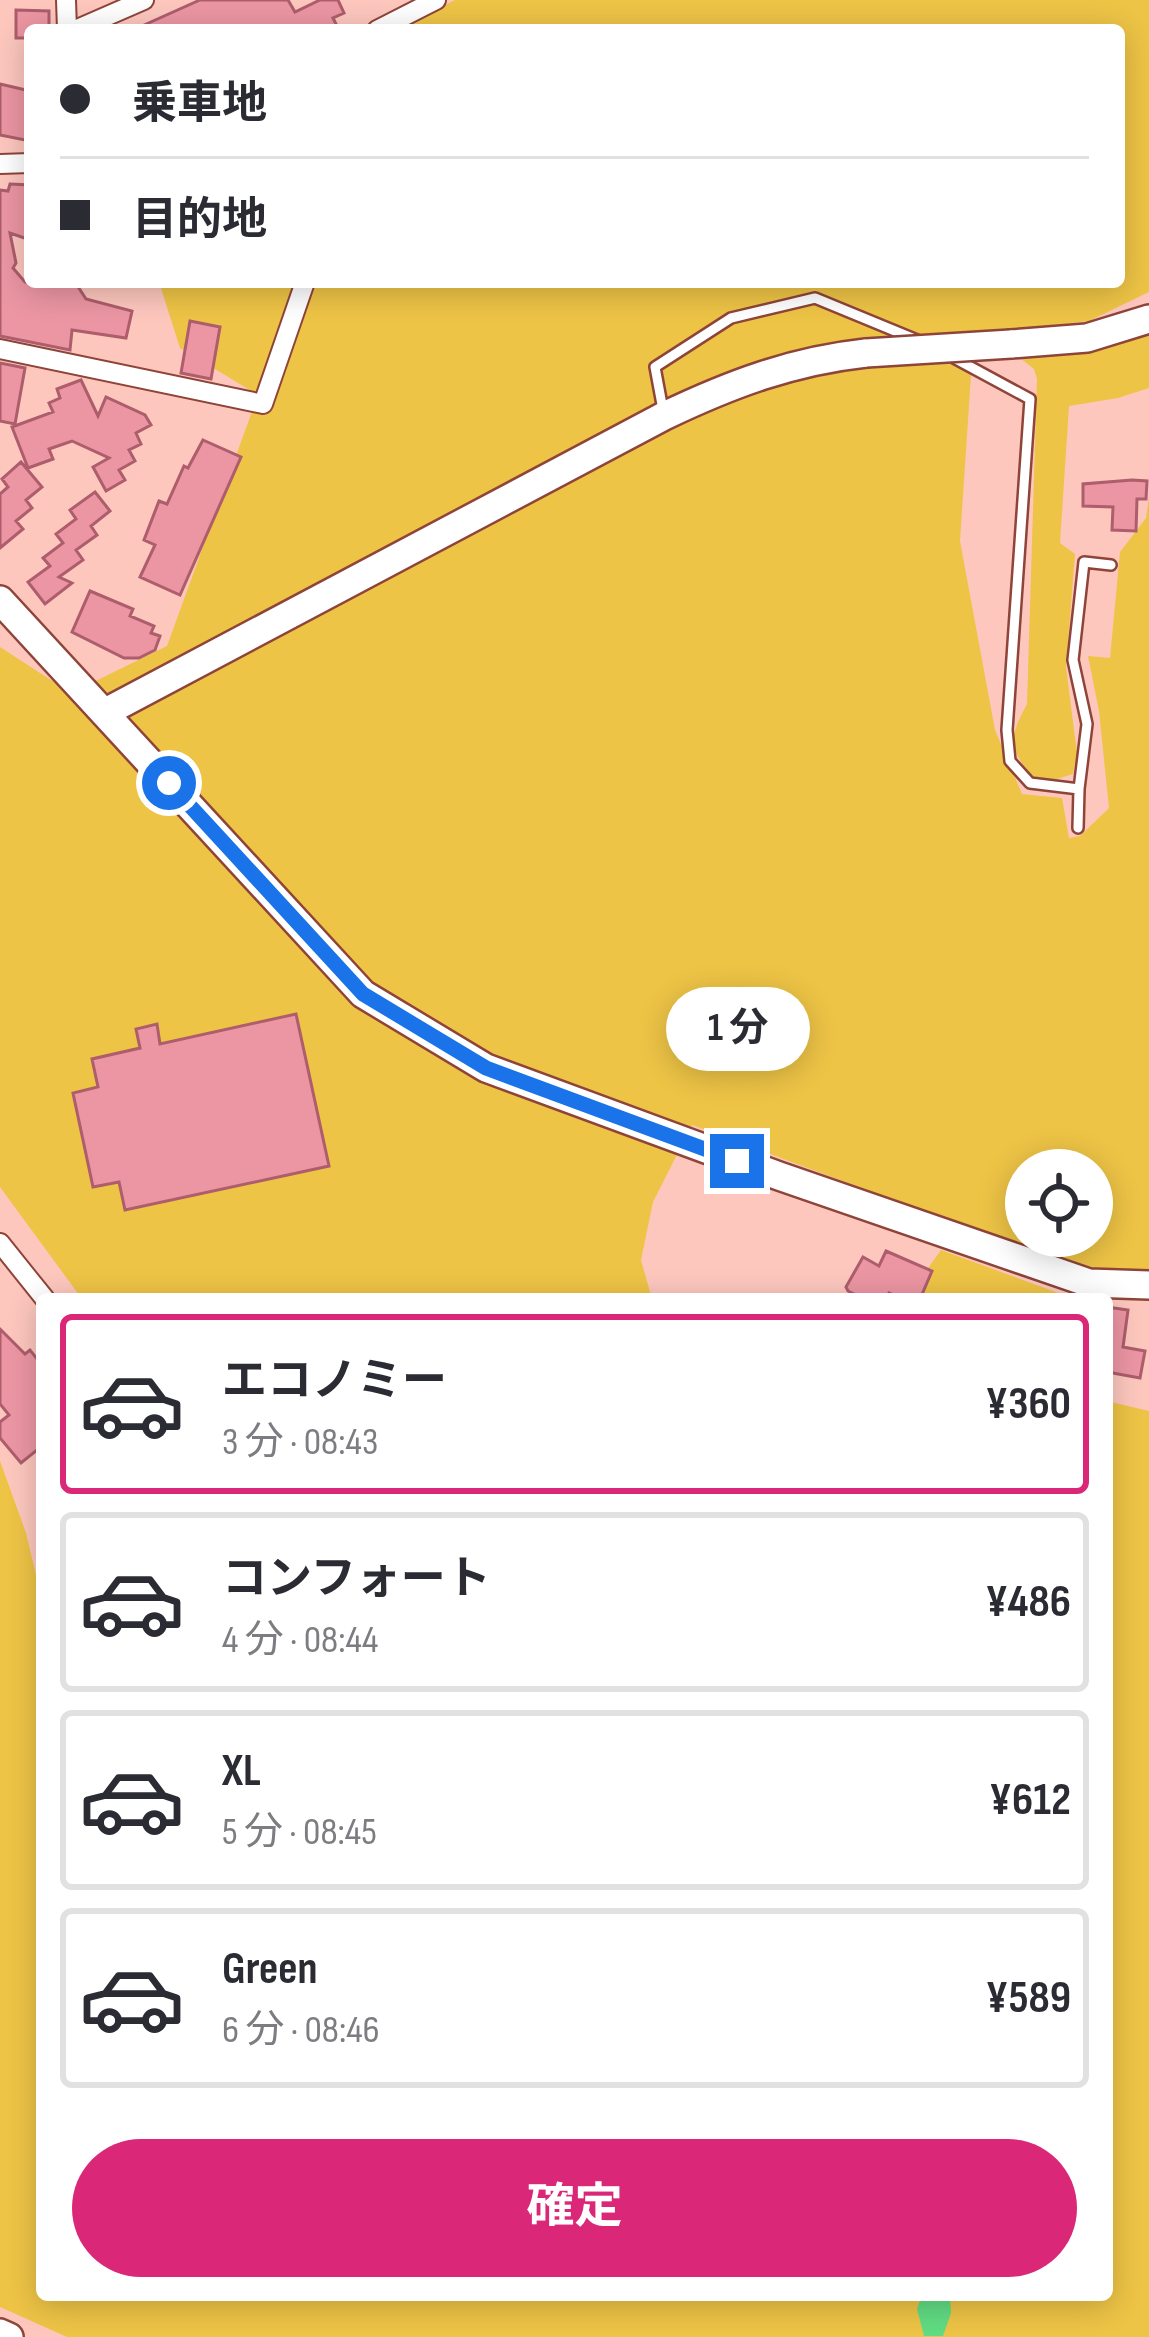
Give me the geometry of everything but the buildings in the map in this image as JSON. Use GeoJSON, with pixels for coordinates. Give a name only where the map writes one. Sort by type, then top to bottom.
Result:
{"type":"FeatureCollection","features":[{"type":"Feature","properties":{"kind":"street"},"geometry":{"type":"LineString","coordinates":[[86,24],[144,0]]}},
{"type":"Feature","properties":{"kind":"street"},"geometry":{"type":"LineString","coordinates":[[388,24],[436,0]]}},
{"type":"Feature","properties":{"kind":"street"},"geometry":{"type":"LineString","coordinates":[[0,349],[263,404],[303,288]]}},
{"type":"Feature","properties":{"kind":"street"},"geometry":{"type":"LineString","coordinates":[[104,713],[726,387],[786,365],[866,353],[1087,338],[1149,319]]}},
{"type":"Feature","properties":{"kind":"street"},"geometry":{"type":"LineString","coordinates":[[0,600],[363,994],[486,1068],[1089,1283],[1149,1285]]}},
{"type":"Feature","properties":{"kind":"street"},"geometry":{"type":"LineString","coordinates":[[0,1243],[40,1293]]}},
{"type":"Feature","properties":{"kind":"street"},"geometry":{"type":"LineString","coordinates":[[0,2333],[9,2337]]}},
{"type":"Feature","properties":{"kind":"lane"},"geometry":{"type":"LineString","coordinates":[[664,416],[655,368],[731,318],[815,298],[879,321],[1030,399],[1007,730],[1010,760],[1030,783],[1079,789]]}},
{"type":"Feature","properties":{"kind":"lane"},"geometry":{"type":"LineString","coordinates":[[1078,828],[1087,724],[1073,660],[1084,562],[1111,565]]}},
{"type":"Feature","properties":{"kind":"shaded area"},"geometry":{"type":"Polygon","coordinates":[[[455,0],[1149,0],[1149,292],[1089,321],[968,335],[971,375],[960,541],[995,730],[1022,794],[1062,798],[1069,838],[1080,836],[1109,808],[1088,656],[1110,658],[1120,552],[1146,518],[1149,497],[1149,1273],[1091,1268],[1057,1257],[1113,1257],[1113,1149],[1005,1149],[1005,1240],[692,1125],[653,1202],[641,1260],[650,1293],[78,1293],[0,1187],[0,647],[71,693],[167,646],[258,395],[180,348],[161,288],[1125,288],[1125,24],[406,24],[455,0]]]}},
{"type":"Feature","properties":{"kind":"shaded area"},"geometry":{"type":"Polygon","coordinates":[[[1149,333],[1149,388],[1069,406],[1060,543],[1075,554],[1066,667],[1077,753],[1073,774],[1051,781],[1032,777],[1014,742],[1027,704],[1037,379],[1034,369],[1020,358],[1095,350],[1149,333]]]}},
{"type":"Feature","properties":{"kind":"shaded area"},"geometry":{"type":"Polygon","coordinates":[[[941,1250],[1059,1293],[910,1293],[941,1250]]]}},
{"type":"Feature","properties":{"kind":"shaded area"},"geometry":{"type":"Polygon","coordinates":[[[1113,1402],[1149,1411],[1149,2337],[67,2337],[0,2307],[0,1461],[36,1575],[36,2301],[1113,2301],[1113,1402]]]}},
{"type":"Feature","properties":{"kind":"shaded area"},"geometry":{"type":"Polygon","coordinates":[[[920,2301],[950,2301],[943,2336],[924,2336],[917,2309],[920,2301]]]}},
{"type":"Feature","properties":{"kind":"route"},"geometry":{"type":"LineString","coordinates":[[169,783],[363,994],[486,1068],[737,1161]]}}]}
